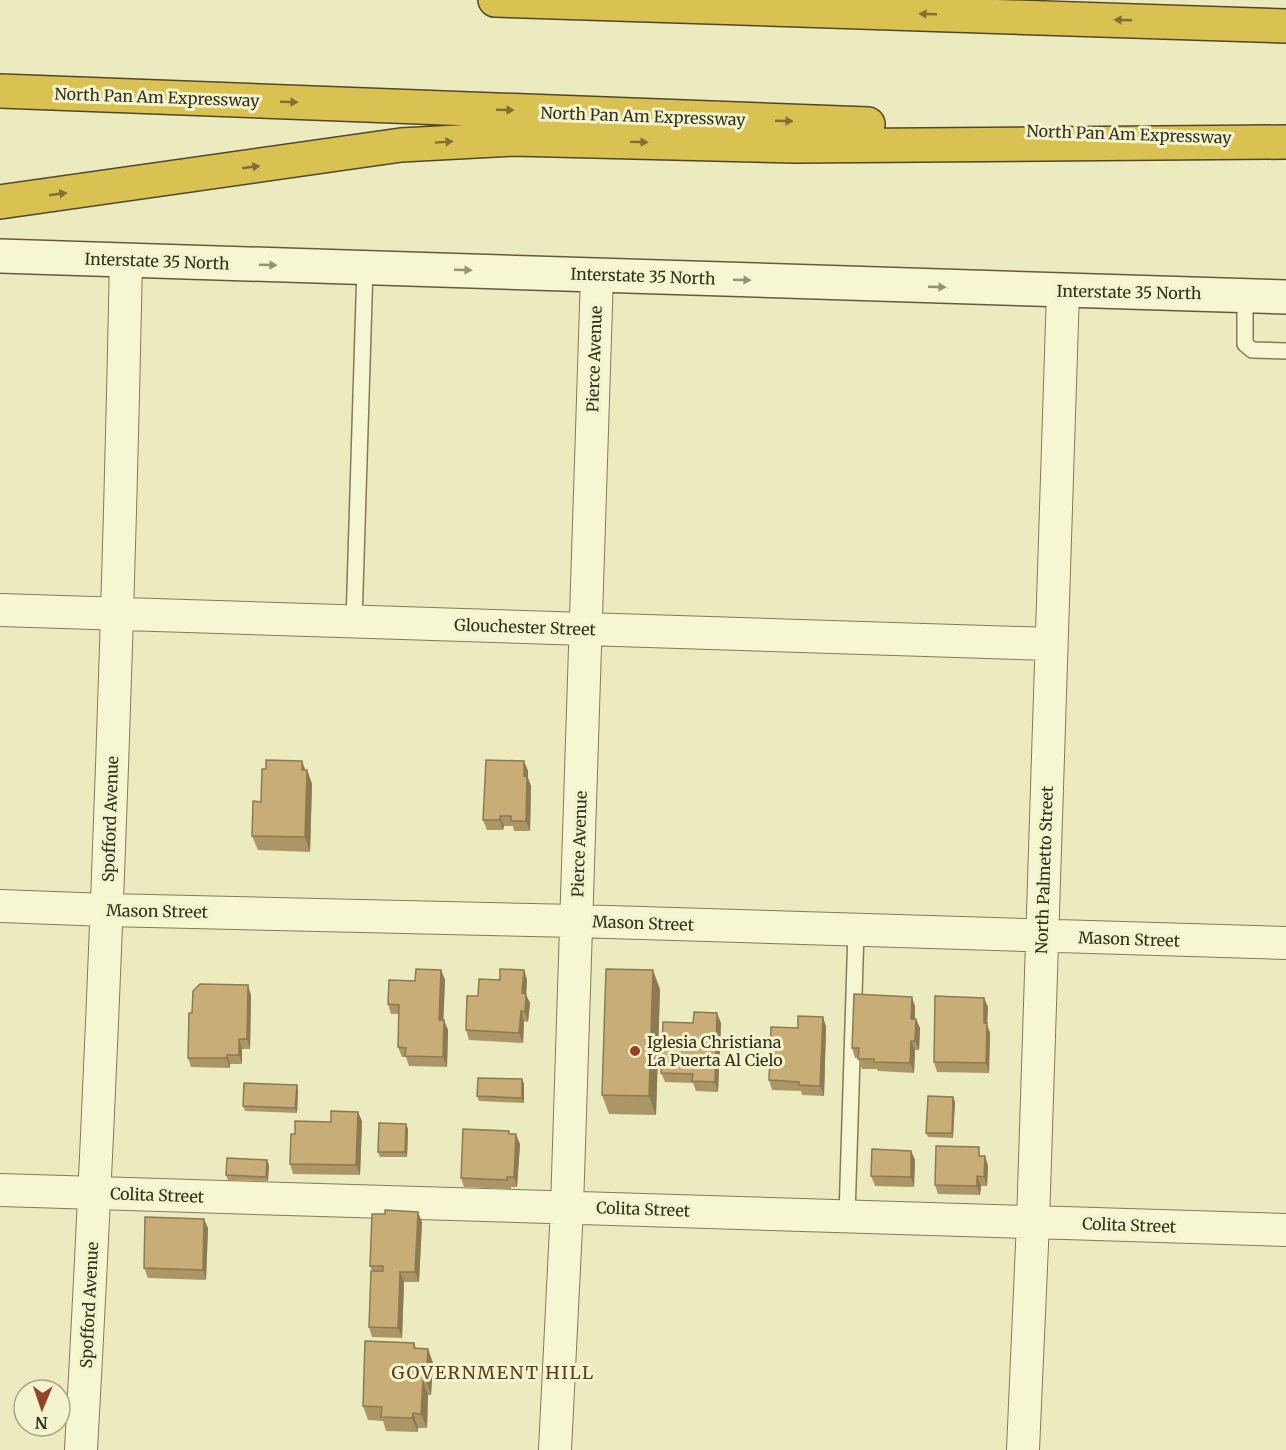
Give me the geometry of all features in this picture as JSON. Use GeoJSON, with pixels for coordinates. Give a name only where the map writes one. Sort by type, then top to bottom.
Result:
{"type":"FeatureCollection","features":[{"type":"Feature","properties":{"kind":"highway"},"geometry":{"type":"LineString","coordinates":[[495,0],[1286,26]]}},
{"type":"Feature","properties":{"kind":"highway"},"geometry":{"type":"LineString","coordinates":[[1139,0],[1286,15]]}},
{"type":"Feature","properties":{"kind":"highway","name":"North Pan Am Expressway"},"geometry":{"type":"LineString","coordinates":[[0,92],[1286,141]]}},
{"type":"Feature","properties":{"kind":"highway"},"geometry":{"type":"LineString","coordinates":[[0,202],[401,145],[455,141],[513,139],[795,146],[1286,141]]}},
{"type":"Feature","properties":{"kind":"main road","name":"Interstate 35 North"},"geometry":{"type":"LineString","coordinates":[[0,256],[1286,297]]}},
{"type":"Feature","properties":{"kind":"street","name":"Spofford Avenue"},"geometry":{"type":"LineString","coordinates":[[81,1450],[95,1193],[118,615],[126,261]]}},
{"type":"Feature","properties":{"kind":"street","name":"Pierce Avenue"},"geometry":{"type":"LineString","coordinates":[[555,1450],[567,1207],[597,275]]}},
{"type":"Feature","properties":{"kind":"street","name":"North Palmetto Street"},"geometry":{"type":"LineString","coordinates":[[1023,1450],[1033,1222],[1063,291]]}},
{"type":"Feature","properties":{"kind":"street","name":"Glouchester Street"},"geometry":{"type":"LineString","coordinates":[[0,610],[1051,644]]}},
{"type":"Feature","properties":{"kind":"street","name":"Mason Street"},"geometry":{"type":"LineString","coordinates":[[0,906],[1286,943]]}},
{"type":"Feature","properties":{"kind":"street","name":"Colita Street"},"geometry":{"type":"LineString","coordinates":[[0,1190],[1286,1230]]}},
{"type":"Feature","properties":{"kind":"lane"},"geometry":{"type":"LineString","coordinates":[[354,622],[365,267]]}},
{"type":"Feature","properties":{"kind":"lane"},"geometry":{"type":"LineString","coordinates":[[1245,296],[1245,344],[1252,350],[1286,351]]}},
{"type":"Feature","properties":{"kind":"lane"},"geometry":{"type":"LineString","coordinates":[[847,1216],[856,931]]}},
{"type":"Feature","properties":{"kind":"building"},"geometry":{"type":"Polygon","coordinates":[[[266,760],[302,761],[302,770],[307,770],[305,837],[252,836],[253,801],[261,802],[262,769],[266,769],[266,760]]]}},
{"type":"Feature","properties":{"kind":"building"},"geometry":{"type":"Polygon","coordinates":[[[486,760],[524,761],[524,776],[527,777],[526,821],[511,821],[511,816],[500,816],[500,820],[483,820],[486,760]]]}},
{"type":"Feature","properties":{"kind":"building"},"geometry":{"type":"Polygon","coordinates":[[[416,969],[441,970],[439,1020],[444,1020],[443,1057],[405,1056],[406,1048],[398,1047],[399,1005],[388,1004],[389,980],[415,981],[416,969]]]}},
{"type":"Feature","properties":{"kind":"building"},"geometry":{"type":"Polygon","coordinates":[[[500,969],[524,970],[522,993],[526,994],[525,1012],[521,1011],[519,1033],[466,1030],[467,996],[478,996],[479,979],[500,980],[500,969]]]}},
{"type":"Feature","properties":{"kind":"building","name":"Iglesia Christiana La Puerta Al Cielo"},"geometry":{"type":"Polygon","coordinates":[[[606,969],[653,970],[649,1096],[602,1095],[606,969]]]}},
{"type":"Feature","properties":{"kind":"building"},"geometry":{"type":"Polygon","coordinates":[[[200,984],[248,985],[247,1039],[239,1039],[239,1055],[227,1055],[226,1058],[188,1058],[189,1013],[192,1013],[193,991],[200,984]]]}},
{"type":"Feature","properties":{"kind":"building"},"geometry":{"type":"Polygon","coordinates":[[[854,994],[912,997],[911,1019],[916,1019],[915,1041],[911,1041],[910,1063],[858,1059],[859,1048],[852,1048],[854,994]]]}},
{"type":"Feature","properties":{"kind":"building"},"geometry":{"type":"Polygon","coordinates":[[[935,996],[984,998],[984,1023],[987,1023],[986,1063],[934,1062],[935,996]]]}},
{"type":"Feature","properties":{"kind":"building"},"geometry":{"type":"Polygon","coordinates":[[[694,1012],[717,1013],[715,1082],[692,1081],[693,1074],[661,1073],[663,1022],[693,1023],[694,1012]]]}},
{"type":"Feature","properties":{"kind":"building"},"geometry":{"type":"Polygon","coordinates":[[[798,1016],[823,1017],[820,1086],[769,1080],[771,1027],[798,1028],[798,1016]]]}},
{"type":"Feature","properties":{"kind":"building"},"geometry":{"type":"Polygon","coordinates":[[[478,1078],[522,1079],[522,1098],[477,1096],[478,1078]]]}},
{"type":"Feature","properties":{"kind":"building"},"geometry":{"type":"Polygon","coordinates":[[[244,1083],[297,1085],[295,1108],[243,1106],[244,1083]]]}},
{"type":"Feature","properties":{"kind":"building"},"geometry":{"type":"Polygon","coordinates":[[[928,1096],[953,1097],[952,1133],[926,1133],[928,1096]]]}},
{"type":"Feature","properties":{"kind":"building"},"geometry":{"type":"Polygon","coordinates":[[[331,1111],[358,1112],[356,1165],[290,1164],[291,1134],[295,1134],[295,1121],[331,1122],[331,1111]]]}},
{"type":"Feature","properties":{"kind":"building"},"geometry":{"type":"Polygon","coordinates":[[[379,1123],[406,1124],[405,1152],[378,1152],[379,1123]]]}},
{"type":"Feature","properties":{"kind":"building"},"geometry":{"type":"Polygon","coordinates":[[[463,1129],[509,1131],[509,1134],[516,1134],[514,1177],[507,1177],[507,1180],[461,1178],[463,1129]]]}},
{"type":"Feature","properties":{"kind":"building"},"geometry":{"type":"Polygon","coordinates":[[[936,1146],[979,1147],[979,1156],[985,1156],[984,1177],[977,1176],[977,1186],[935,1185],[936,1146]]]}},
{"type":"Feature","properties":{"kind":"building"},"geometry":{"type":"Polygon","coordinates":[[[872,1149],[911,1151],[911,1177],[871,1176],[872,1149]]]}},
{"type":"Feature","properties":{"kind":"building"},"geometry":{"type":"Polygon","coordinates":[[[227,1158],[267,1160],[266,1177],[226,1175],[227,1158]]]}},
{"type":"Feature","properties":{"kind":"building"},"geometry":{"type":"Polygon","coordinates":[[[385,1210],[418,1212],[415,1272],[400,1272],[398,1328],[369,1327],[371,1271],[383,1271],[383,1266],[370,1266],[372,1214],[385,1214],[385,1210]]]}},
{"type":"Feature","properties":{"kind":"building"},"geometry":{"type":"Polygon","coordinates":[[[145,1217],[204,1219],[203,1270],[144,1268],[145,1217]]]}},
{"type":"Feature","properties":{"kind":"building"},"geometry":{"type":"Polygon","coordinates":[[[365,1341],[414,1343],[414,1348],[428,1349],[421,1414],[413,1413],[412,1418],[381,1417],[382,1407],[363,1406],[365,1341]]]}},
{"type":"Feature","properties":{"kind":"place","name":"Iglesia Christiana La Puerta Al Cielo"},"geometry":{"type":"Point","coordinates":[635,1051]}},
{"type":"Feature","properties":{"kind":"district","name":"GOVERNMENT HILL"},"geometry":{"type":"Point","coordinates":[493,1372]}}]}
